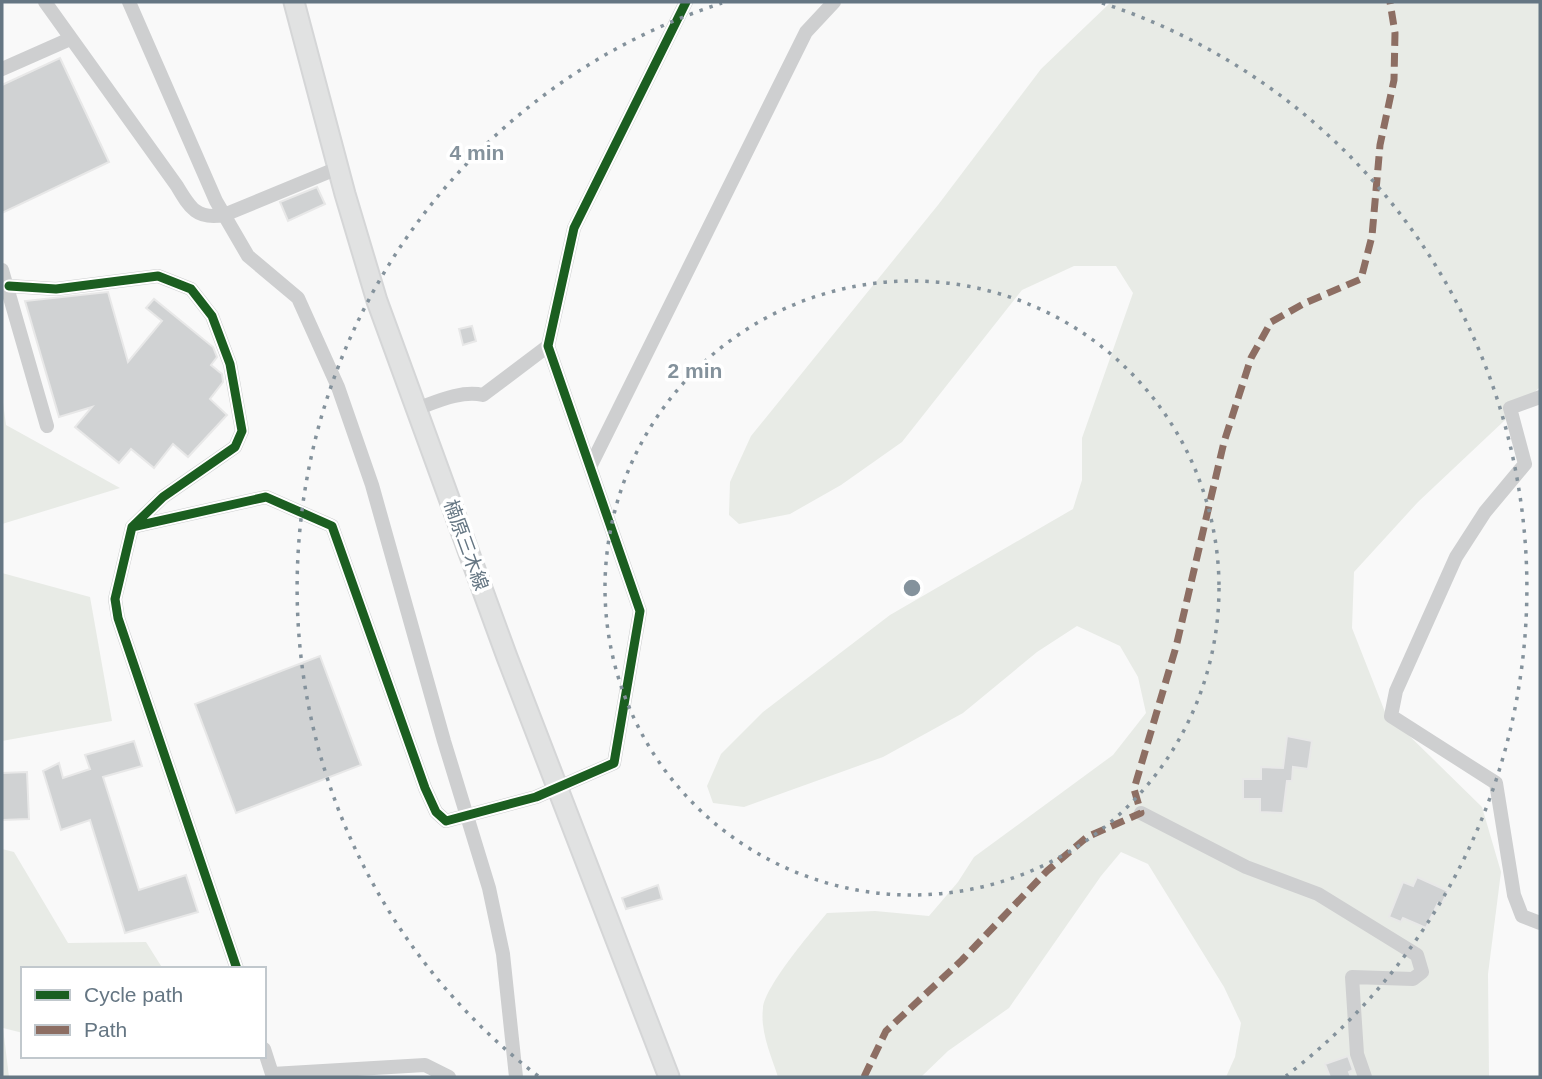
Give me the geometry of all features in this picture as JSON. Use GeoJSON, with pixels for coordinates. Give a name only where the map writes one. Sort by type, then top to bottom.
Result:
{"type":"FeatureCollection","features":[{"type":"Feature","properties":{"kind":"main road","name":"楠原三木線"},"geometry":{"type":"LineString","coordinates":[[294,2],[377,301],[415,409],[669,1077]]}},
{"type":"Feature","properties":{"kind":"street"},"geometry":{"type":"LineString","coordinates":[[45,2],[177,186],[191,211],[208,218],[224,215],[338,168]]}},
{"type":"Feature","properties":{"kind":"street"},"geometry":{"type":"LineString","coordinates":[[129,2],[224,215],[248,256],[299,298],[338,387],[372,485],[489,888],[503,954],[516,1077]]}},
{"type":"Feature","properties":{"kind":"street"},"geometry":{"type":"LineString","coordinates":[[132,527],[266,496],[332,526],[425,788],[436,811],[446,821],[558,788],[614,763],[640,611],[548,346],[574,228],[686,2]]}},
{"type":"Feature","properties":{"kind":"street"},"geometry":{"type":"LineString","coordinates":[[590,467],[806,32],[834,2]]}},
{"type":"Feature","properties":{"kind":"street"},"geometry":{"type":"LineString","coordinates":[[2,69],[70,38]]}},
{"type":"Feature","properties":{"kind":"street"},"geometry":{"type":"LineString","coordinates":[[2,270],[9,286],[47,426]]}},
{"type":"Feature","properties":{"kind":"street"},"geometry":{"type":"LineString","coordinates":[[9,286],[55,289],[158,276],[191,289],[212,316],[230,364],[242,431],[235,447],[163,497],[132,527],[115,599],[118,618],[236,967]]}},
{"type":"Feature","properties":{"kind":"street"},"geometry":{"type":"LineString","coordinates":[[415,409],[474,393],[483,395],[548,346]]}},
{"type":"Feature","properties":{"kind":"street"},"geometry":{"type":"LineString","coordinates":[[1540,397],[1510,408],[1525,464],[1485,512],[1456,557],[1396,691],[1391,716],[1496,783],[1514,895],[1522,916],[1540,923]]}},
{"type":"Feature","properties":{"kind":"street"},"geometry":{"type":"LineString","coordinates":[[1141,813],[1246,867],[1318,894],[1417,955],[1422,972],[1413,979],[1352,977],[1357,1054],[1365,1077]]}},
{"type":"Feature","properties":{"kind":"street"},"geometry":{"type":"LineString","coordinates":[[266,1055],[273,1075],[425,1065],[449,1077]]}},
{"type":"Feature","properties":{"kind":"shaded area"},"geometry":{"type":"Polygon","coordinates":[[[1111,2],[1540,2],[1540,387],[1418,502],[1354,572],[1352,628],[1385,712],[1482,807],[1501,872],[1488,974],[1489,1077],[1226,1077],[1235,1057],[1241,1023],[1224,987],[1148,864],[1121,852],[1101,876],[1009,1008],[948,1051],[921,1077],[778,1077],[763,1026],[763,1008],[772,986],[790,959],[827,913],[875,911],[929,916],[958,882],[974,857],[1113,755],[1146,713],[1138,677],[1120,646],[1077,626],[1037,652],[963,713],[883,757],[744,807],[713,803],[707,786],[721,754],[763,712],[890,615],[1073,509],[1082,480],[1082,438],[1133,293],[1116,266],[1074,266],[1022,290],[902,442],[841,485],[790,514],[739,524],[729,515],[730,482],[751,436],[938,205],[1041,69],[1111,2]]]}},
{"type":"Feature","properties":{"kind":"shaded area"},"geometry":{"type":"Polygon","coordinates":[[[2,395],[6,425],[120,488],[2,524],[2,395]]]}},
{"type":"Feature","properties":{"kind":"shaded area"},"geometry":{"type":"Polygon","coordinates":[[[2,573],[90,597],[112,721],[2,741],[2,573]]]}},
{"type":"Feature","properties":{"kind":"shaded area"},"geometry":{"type":"Polygon","coordinates":[[[2,849],[14,852],[68,943],[146,942],[162,967],[21,967],[21,1032],[3,1028],[9,1077],[2,1077],[2,849]]]}},
{"type":"Feature","properties":{"kind":"building"},"geometry":{"type":"Polygon","coordinates":[[[60,58],[109,162],[2,213],[2,85],[60,58]]]}},
{"type":"Feature","properties":{"kind":"building"},"geometry":{"type":"Polygon","coordinates":[[[317,187],[325,204],[288,221],[280,202],[317,187]]]}},
{"type":"Feature","properties":{"kind":"building"},"geometry":{"type":"Polygon","coordinates":[[[108,292],[128,362],[162,321],[146,308],[154,299],[213,347],[217,357],[211,365],[222,374],[223,382],[210,399],[227,415],[188,457],[173,444],[154,468],[131,449],[119,463],[75,427],[92,407],[59,417],[25,301],[108,292]]]}},
{"type":"Feature","properties":{"kind":"building"},"geometry":{"type":"Polygon","coordinates":[[[472,326],[476,341],[463,345],[459,329],[472,326]]]}},
{"type":"Feature","properties":{"kind":"building"},"geometry":{"type":"Polygon","coordinates":[[[320,656],[361,765],[236,813],[195,704],[320,656]]]}},
{"type":"Feature","properties":{"kind":"building"},"geometry":{"type":"Polygon","coordinates":[[[1287,736],[1312,741],[1308,769],[1293,767],[1292,781],[1287,781],[1283,813],[1260,812],[1260,799],[1243,799],[1243,779],[1261,779],[1261,767],[1283,768],[1287,736]]]}},
{"type":"Feature","properties":{"kind":"building"},"geometry":{"type":"Polygon","coordinates":[[[134,741],[142,766],[103,777],[139,890],[186,875],[198,912],[125,933],[90,820],[61,830],[43,771],[59,763],[63,778],[90,769],[85,755],[134,741]]]}},
{"type":"Feature","properties":{"kind":"building"},"geometry":{"type":"Polygon","coordinates":[[[27,772],[29,819],[2,820],[2,773],[27,772]]]}},
{"type":"Feature","properties":{"kind":"building"},"geometry":{"type":"Polygon","coordinates":[[[1417,877],[1448,891],[1442,904],[1438,903],[1426,928],[1403,918],[1401,922],[1389,917],[1403,882],[1413,886],[1417,877]]]}},
{"type":"Feature","properties":{"kind":"building"},"geometry":{"type":"Polygon","coordinates":[[[658,885],[662,899],[626,909],[622,898],[658,885]]]}},
{"type":"Feature","properties":{"kind":"building"},"geometry":{"type":"Polygon","coordinates":[[[1348,1056],[1353,1070],[1349,1072],[1351,1077],[1330,1077],[1325,1064],[1348,1056]]]}},
{"type":"Feature","properties":{"kind":"marked path"},"geometry":{"type":"LineString","coordinates":[[864,1077],[886,1031],[962,960],[1047,871],[1087,837],[1141,813],[1134,789],[1176,647],[1224,442],[1251,358],[1271,322],[1305,303],[1361,279],[1372,236],[1380,145],[1394,80],[1395,33],[1390,2]]}},
{"type":"Feature","properties":{"kind":"cycle path"},"geometry":{"type":"LineString","coordinates":[[132,527],[266,497],[332,526],[425,788],[436,812],[446,821],[536,797],[614,763],[640,611],[548,346],[574,228],[686,2]]}},
{"type":"Feature","properties":{"kind":"cycle path"},"geometry":{"type":"LineString","coordinates":[[9,286],[56,289],[158,276],[191,289],[212,316],[230,364],[242,431],[235,447],[163,497],[132,527],[115,599],[118,618],[236,967]]}}]}
